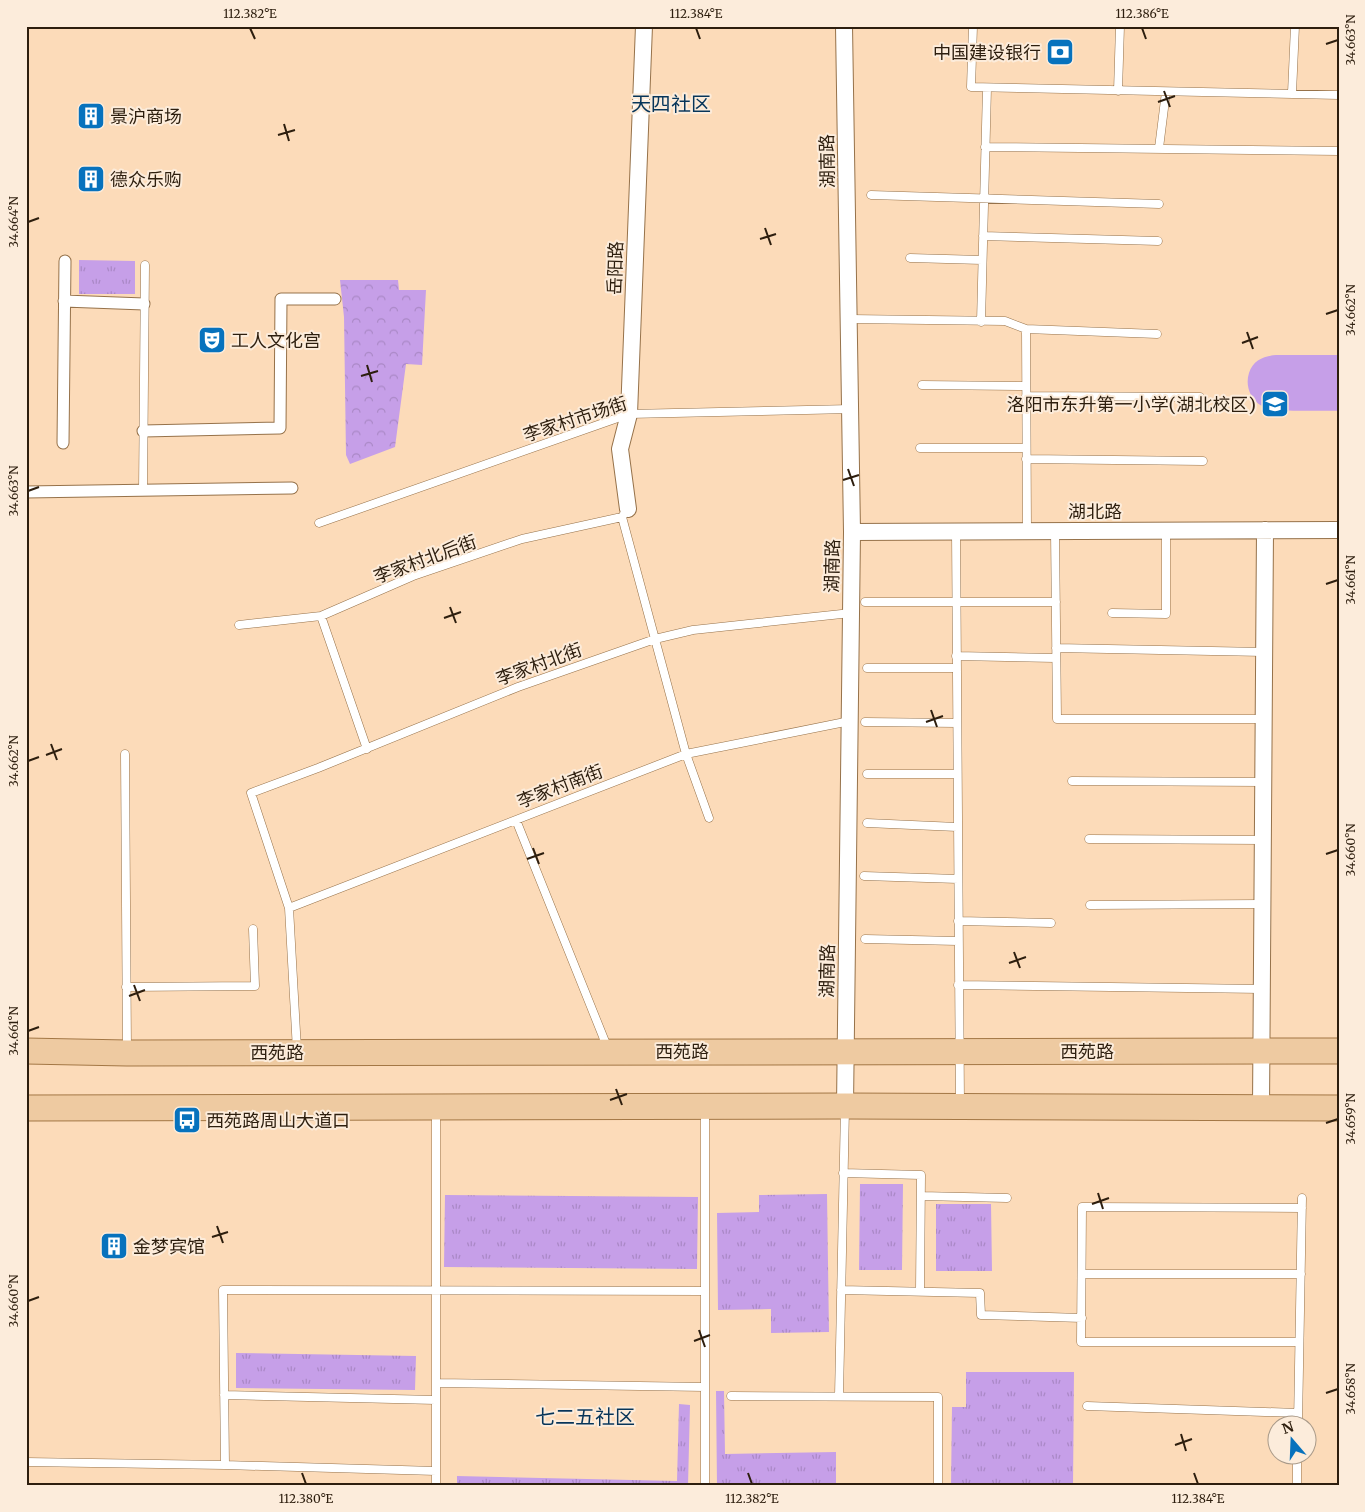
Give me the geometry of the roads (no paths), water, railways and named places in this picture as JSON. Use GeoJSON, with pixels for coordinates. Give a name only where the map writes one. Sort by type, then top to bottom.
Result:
{"type":"FeatureCollection","features":[{"type":"Feature","properties":{"kind":"main road","name":"西苑路"},"geometry":{"type":"LineString","coordinates":[[26,1051],[126,1053],[1339,1051]]}},
{"type":"Feature","properties":{"kind":"main road"},"geometry":{"type":"LineString","coordinates":[[26,1108],[960,1106],[1339,1108]]}},
{"type":"Feature","properties":{"kind":"street","name":"岳阳路"},"geometry":{"type":"LineString","coordinates":[[625,513],[620,449],[630,414],[644,26]]}},
{"type":"Feature","properties":{"kind":"street","name":"湖南路"},"geometry":{"type":"LineString","coordinates":[[844,26],[850,319],[851,614],[858,721],[845,1106]]}},
{"type":"Feature","properties":{"kind":"street"},"geometry":{"type":"LineString","coordinates":[[63,443],[65,261]]}},
{"type":"Feature","properties":{"kind":"street"},"geometry":{"type":"LineString","coordinates":[[143,431],[280,428],[281,299],[335,298]]}},
{"type":"Feature","properties":{"kind":"street"},"geometry":{"type":"LineString","coordinates":[[64,302],[144,304]]}},
{"type":"Feature","properties":{"kind":"street"},"geometry":{"type":"LineString","coordinates":[[26,492],[292,488]]}},
{"type":"Feature","properties":{"kind":"street"},"geometry":{"type":"LineString","coordinates":[[1261,1108],[1265,530]]}},
{"type":"Feature","properties":{"kind":"street","name":"湖北路"},"geometry":{"type":"LineString","coordinates":[[852,532],[1339,530]]}},
{"type":"Feature","properties":{"kind":"lane"},"geometry":{"type":"LineString","coordinates":[[973,26],[971,87],[1339,95]]}},
{"type":"Feature","properties":{"kind":"lane"},"geometry":{"type":"LineString","coordinates":[[1118,91],[1120,26]]}},
{"type":"Feature","properties":{"kind":"lane"},"geometry":{"type":"LineString","coordinates":[[1292,93],[1295,26]]}},
{"type":"Feature","properties":{"kind":"lane"},"geometry":{"type":"LineString","coordinates":[[981,322],[987,88]]}},
{"type":"Feature","properties":{"kind":"lane"},"geometry":{"type":"LineString","coordinates":[[1159,148],[1166,92]]}},
{"type":"Feature","properties":{"kind":"lane"},"geometry":{"type":"LineString","coordinates":[[985,147],[1339,151]]}},
{"type":"Feature","properties":{"kind":"lane"},"geometry":{"type":"LineString","coordinates":[[871,195],[1159,204]]}},
{"type":"Feature","properties":{"kind":"lane"},"geometry":{"type":"LineString","coordinates":[[983,236],[1158,241]]}},
{"type":"Feature","properties":{"kind":"lane"},"geometry":{"type":"LineString","coordinates":[[910,258],[982,260]]}},
{"type":"Feature","properties":{"kind":"lane"},"geometry":{"type":"LineString","coordinates":[[142,491],[145,265]]}},
{"type":"Feature","properties":{"kind":"lane"},"geometry":{"type":"LineString","coordinates":[[850,319],[1005,322],[1026,329],[1157,334]]}},
{"type":"Feature","properties":{"kind":"lane"},"geometry":{"type":"LineString","coordinates":[[1026,329],[1027,531]]}},
{"type":"Feature","properties":{"kind":"lane"},"geometry":{"type":"LineString","coordinates":[[922,385],[1026,386]]}},
{"type":"Feature","properties":{"kind":"lane"},"geometry":{"type":"LineString","coordinates":[[1026,396],[1200,397]]}},
{"type":"Feature","properties":{"kind":"lane","name":"李家村市场街"},"geometry":{"type":"LineString","coordinates":[[319,523],[630,414],[851,409]]}},
{"type":"Feature","properties":{"kind":"lane"},"geometry":{"type":"LineString","coordinates":[[920,448],[1026,448]]}},
{"type":"Feature","properties":{"kind":"lane"},"geometry":{"type":"LineString","coordinates":[[1026,458],[1202,461]]}},
{"type":"Feature","properties":{"kind":"lane"},"geometry":{"type":"LineString","coordinates":[[625,513],[655,638],[686,754],[709,818]]}},
{"type":"Feature","properties":{"kind":"lane","name":"李家村北后街"},"geometry":{"type":"LineString","coordinates":[[239,625],[321,616],[413,576],[522,539],[625,513]]}},
{"type":"Feature","properties":{"kind":"lane"},"geometry":{"type":"LineString","coordinates":[[956,531],[960,1106]]}},
{"type":"Feature","properties":{"kind":"lane"},"geometry":{"type":"LineString","coordinates":[[1055,531],[1057,719],[1264,719]]}},
{"type":"Feature","properties":{"kind":"lane"},"geometry":{"type":"LineString","coordinates":[[1112,613],[1166,614],[1166,531]]}},
{"type":"Feature","properties":{"kind":"lane"},"geometry":{"type":"LineString","coordinates":[[865,602],[1056,602]]}},
{"type":"Feature","properties":{"kind":"lane","name":"李家村北街"},"geometry":{"type":"LineString","coordinates":[[289,908],[251,793],[367,749],[518,687],[655,638],[692,630],[851,614]]}},
{"type":"Feature","properties":{"kind":"lane"},"geometry":{"type":"LineString","coordinates":[[321,616],[367,749]]}},
{"type":"Feature","properties":{"kind":"lane"},"geometry":{"type":"LineString","coordinates":[[1056,648],[1264,652]]}},
{"type":"Feature","properties":{"kind":"lane"},"geometry":{"type":"LineString","coordinates":[[956,656],[1056,658]]}},
{"type":"Feature","properties":{"kind":"lane"},"geometry":{"type":"LineString","coordinates":[[867,668],[957,668]]}},
{"type":"Feature","properties":{"kind":"lane","name":"李家村南街"},"geometry":{"type":"LineString","coordinates":[[289,908],[686,754],[858,721],[957,723]]}},
{"type":"Feature","properties":{"kind":"lane"},"geometry":{"type":"LineString","coordinates":[[125,754],[126,1053]]}},
{"type":"Feature","properties":{"kind":"lane"},"geometry":{"type":"LineString","coordinates":[[867,774],[957,774]]}},
{"type":"Feature","properties":{"kind":"lane"},"geometry":{"type":"LineString","coordinates":[[1072,781],[1263,782]]}},
{"type":"Feature","properties":{"kind":"lane"},"geometry":{"type":"LineString","coordinates":[[516,820],[609,1051]]}},
{"type":"Feature","properties":{"kind":"lane"},"geometry":{"type":"LineString","coordinates":[[867,823],[957,827]]}},
{"type":"Feature","properties":{"kind":"lane"},"geometry":{"type":"LineString","coordinates":[[1089,839],[1263,840]]}},
{"type":"Feature","properties":{"kind":"lane"},"geometry":{"type":"LineString","coordinates":[[864,876],[958,879]]}},
{"type":"Feature","properties":{"kind":"lane"},"geometry":{"type":"LineString","coordinates":[[1090,906],[1262,904]]}},
{"type":"Feature","properties":{"kind":"lane"},"geometry":{"type":"LineString","coordinates":[[289,908],[297,1052]]}},
{"type":"Feature","properties":{"kind":"lane"},"geometry":{"type":"LineString","coordinates":[[958,921],[1051,923]]}},
{"type":"Feature","properties":{"kind":"lane"},"geometry":{"type":"LineString","coordinates":[[126,987],[255,986],[253,929]]}},
{"type":"Feature","properties":{"kind":"lane"},"geometry":{"type":"LineString","coordinates":[[865,939],[958,940]]}},
{"type":"Feature","properties":{"kind":"lane"},"geometry":{"type":"LineString","coordinates":[[958,985],[1262,989]]}},
{"type":"Feature","properties":{"kind":"lane"},"geometry":{"type":"LineString","coordinates":[[705,1106],[705,1486]]}},
{"type":"Feature","properties":{"kind":"lane"},"geometry":{"type":"LineString","coordinates":[[839,1396],[845,1106]]}},
{"type":"Feature","properties":{"kind":"lane"},"geometry":{"type":"LineString","coordinates":[[436,1107],[436,1486]]}},
{"type":"Feature","properties":{"kind":"lane"},"geometry":{"type":"LineString","coordinates":[[843,1173],[921,1175],[920,1291]]}},
{"type":"Feature","properties":{"kind":"lane"},"geometry":{"type":"LineString","coordinates":[[921,1196],[1008,1198]]}},
{"type":"Feature","properties":{"kind":"lane"},"geometry":{"type":"LineString","coordinates":[[1087,1406],[1298,1413],[1302,1198]]}},
{"type":"Feature","properties":{"kind":"lane"},"geometry":{"type":"LineString","coordinates":[[1300,1342],[1082,1342],[1082,1207],[1302,1208]]}},
{"type":"Feature","properties":{"kind":"lane"},"geometry":{"type":"LineString","coordinates":[[1082,1274],[1301,1274]]}},
{"type":"Feature","properties":{"kind":"lane"},"geometry":{"type":"LineString","coordinates":[[225,1465],[223,1290],[705,1291]]}},
{"type":"Feature","properties":{"kind":"lane"},"geometry":{"type":"LineString","coordinates":[[841,1290],[980,1293],[981,1315],[1082,1318]]}},
{"type":"Feature","properties":{"kind":"lane"},"geometry":{"type":"LineString","coordinates":[[436,1383],[705,1388]]}},
{"type":"Feature","properties":{"kind":"lane"},"geometry":{"type":"LineString","coordinates":[[224,1395],[436,1400]]}},
{"type":"Feature","properties":{"kind":"lane"},"geometry":{"type":"LineString","coordinates":[[731,1396],[938,1397],[938,1486]]}},
{"type":"Feature","properties":{"kind":"lane"},"geometry":{"type":"LineString","coordinates":[[26,1462],[436,1471]]}},
{"type":"Feature","properties":{"kind":"lane"},"geometry":{"type":"LineString","coordinates":[[1296,1486],[1297,1464]]}},
{"type":"Feature","properties":{"kind":"place","name":"中国建设银行"},"geometry":{"type":"Point","coordinates":[1060,52]}},
{"type":"Feature","properties":{"kind":"place","name":"景沪商场"},"geometry":{"type":"Point","coordinates":[91,116]}},
{"type":"Feature","properties":{"kind":"place","name":"德众乐购"},"geometry":{"type":"Point","coordinates":[91,179]}},
{"type":"Feature","properties":{"kind":"place","name":"工人文化宫"},"geometry":{"type":"Point","coordinates":[212,340]}},
{"type":"Feature","properties":{"kind":"place","name":"洛阳市东升第一小学(湖北校区)"},"geometry":{"type":"Point","coordinates":[1275,404]}},
{"type":"Feature","properties":{"kind":"place","name":"西苑路周山大道口"},"geometry":{"type":"Point","coordinates":[187,1120]}},
{"type":"Feature","properties":{"kind":"place","name":"金梦宾馆"},"geometry":{"type":"Point","coordinates":[114,1246]}},
{"type":"Feature","properties":{"kind":"district","name":"天四社区"},"geometry":{"type":"Point","coordinates":[671,103]}},
{"type":"Feature","properties":{"kind":"district","name":"七二五社区"},"geometry":{"type":"Point","coordinates":[585,1416]}}]}
